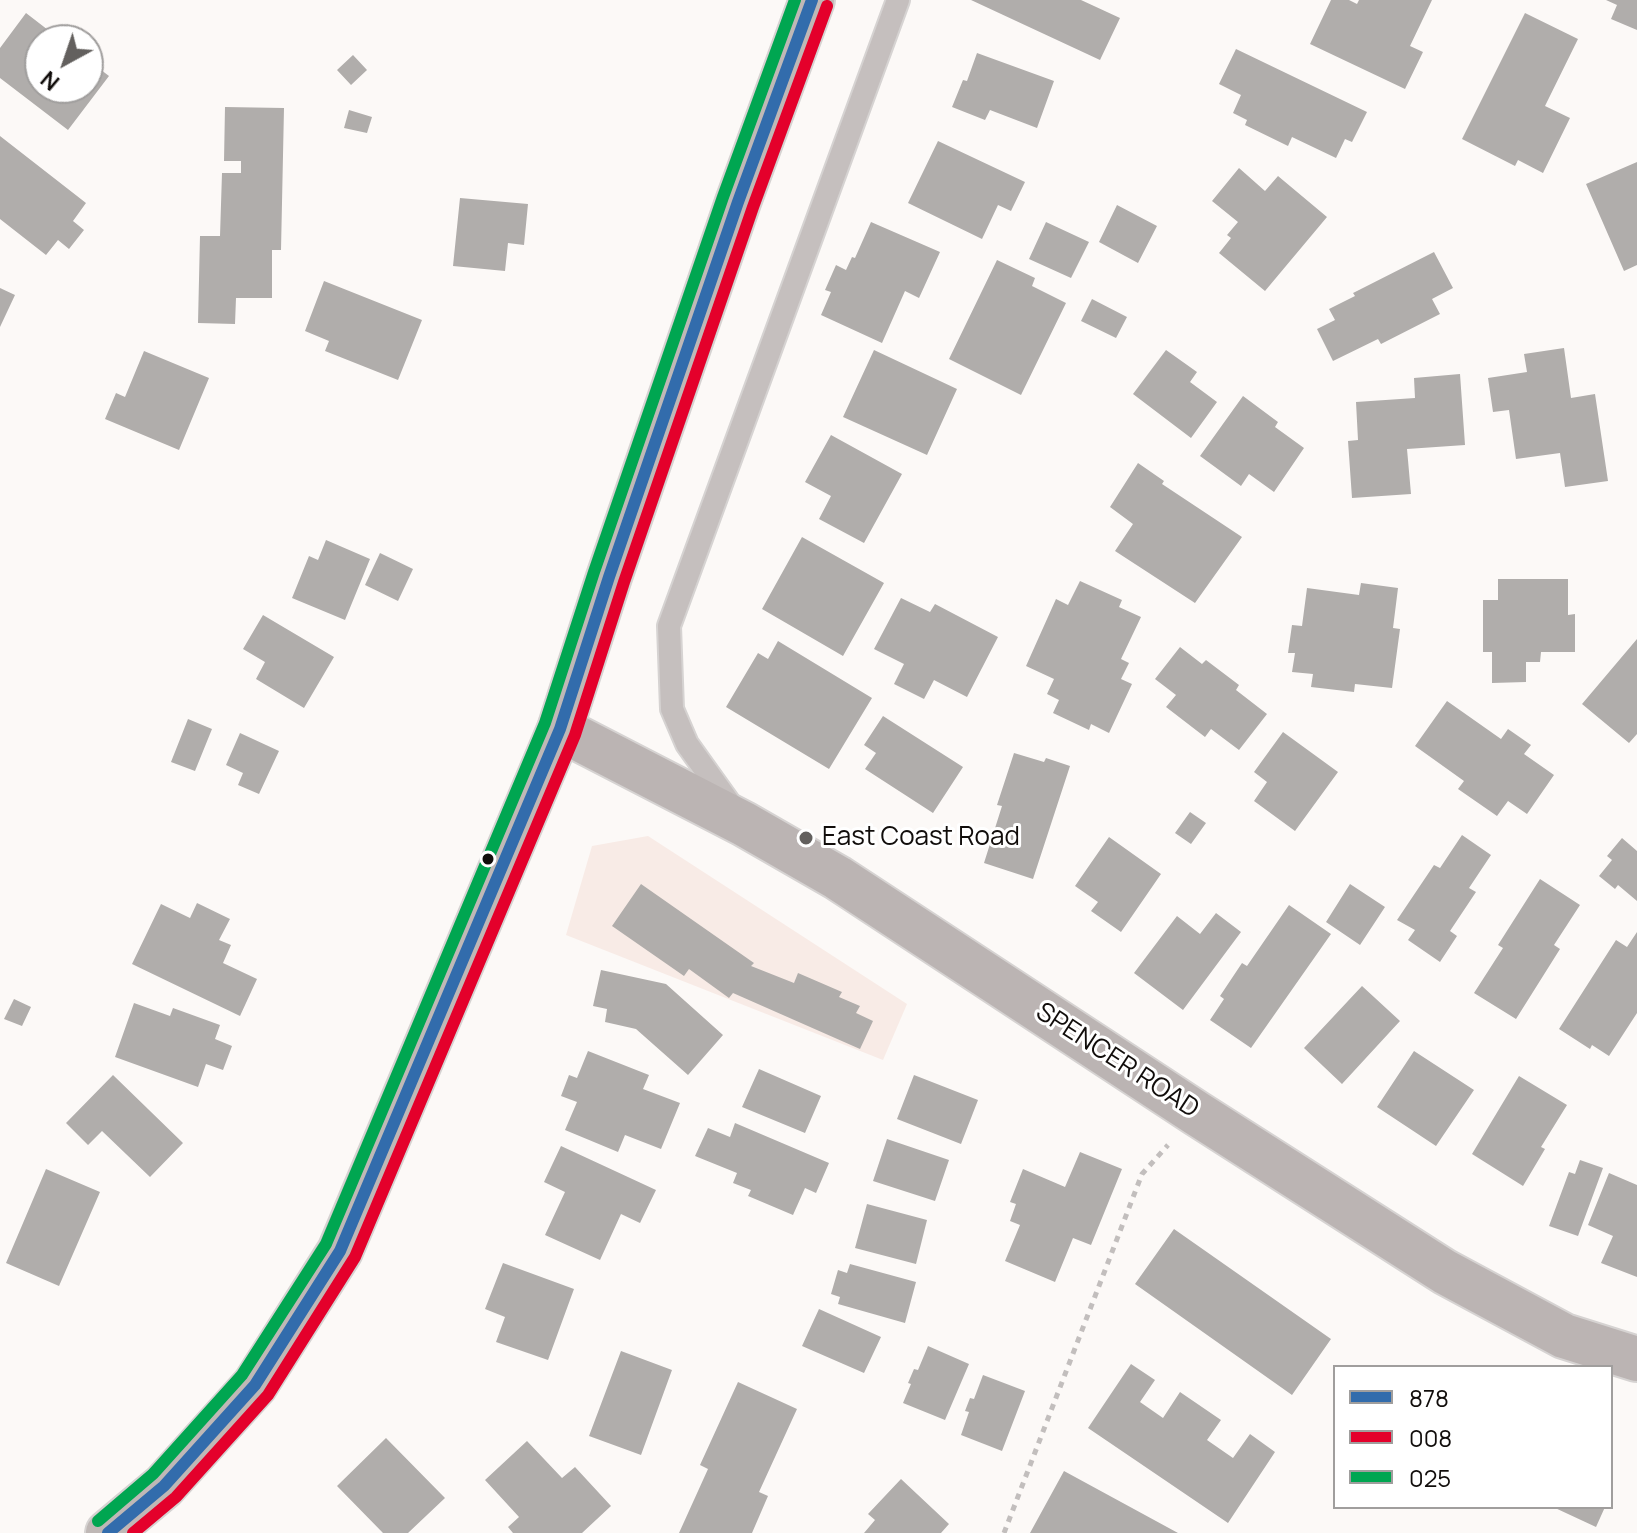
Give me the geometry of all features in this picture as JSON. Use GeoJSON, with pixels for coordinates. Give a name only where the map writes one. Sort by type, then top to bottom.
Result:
{"type":"FeatureCollection","features":[{"type":"Feature","properties":{"kind":"main road"},"geometry":{"type":"LineString","coordinates":[[108,1533],[164,1486],[255,1385],[340,1251],[560,729],[738,202],[812,0]]}},
{"type":"Feature","properties":{"kind":"street","name":"SPENCER ROAD"},"geometry":{"type":"LineString","coordinates":[[560,729],[744,824],[838,878],[1445,1272],[1564,1336],[1637,1359]]}},
{"type":"Feature","properties":{"kind":"lane"},"geometry":{"type":"LineString","coordinates":[[744,824],[687,744],[672,709],[669,626],[898,0]]}},
{"type":"Feature","properties":{"kind":"path"},"geometry":{"type":"LineString","coordinates":[[1004,1533],[1142,1174],[1196,1113]]}},
{"type":"Feature","properties":{"kind":"shaded area"},"geometry":{"type":"Polygon","coordinates":[[[648,836],[907,1004],[883,1060],[566,935],[592,846],[648,836]]]}},
{"type":"Feature","properties":{"kind":"building"},"geometry":{"type":"Polygon","coordinates":[[[971,0],[1081,0],[1120,18],[1100,60],[971,0]]]}},
{"type":"Feature","properties":{"kind":"building"},"geometry":{"type":"Polygon","coordinates":[[[1331,0],[1349,0],[1357,4],[1359,0],[1432,0],[1410,46],[1423,52],[1405,89],[1310,44],[1331,0]]]}},
{"type":"Feature","properties":{"kind":"building"},"geometry":{"type":"Polygon","coordinates":[[[1606,0],[1637,0],[1637,30],[1611,19],[1617,5],[1606,0]]]}},
{"type":"Feature","properties":{"kind":"building"},"geometry":{"type":"Polygon","coordinates":[[[26,13],[40,24],[24,24],[24,96],[0,78],[0,48],[26,13]]]}},
{"type":"Feature","properties":{"kind":"building"},"geometry":{"type":"Polygon","coordinates":[[[1525,13],[1578,39],[1545,106],[1570,118],[1543,173],[1518,160],[1515,166],[1462,139],[1525,13]]]}},
{"type":"Feature","properties":{"kind":"building"},"geometry":{"type":"Polygon","coordinates":[[[1236,49],[1367,112],[1352,142],[1345,139],[1336,158],[1292,137],[1288,146],[1245,125],[1247,120],[1233,113],[1241,95],[1219,84],[1236,49]]]}},
{"type":"Feature","properties":{"kind":"building"},"geometry":{"type":"Polygon","coordinates":[[[977,53],[1054,81],[1037,128],[990,110],[985,120],[952,107],[963,80],[967,81],[977,53]]]}},
{"type":"Feature","properties":{"kind":"building"},"geometry":{"type":"Polygon","coordinates":[[[353,55],[367,70],[351,85],[337,70],[353,55]]]}},
{"type":"Feature","properties":{"kind":"building"},"geometry":{"type":"Polygon","coordinates":[[[34,104],[88,104],[68,130],[34,104]]]}},
{"type":"Feature","properties":{"kind":"building"},"geometry":{"type":"Polygon","coordinates":[[[225,107],[284,108],[281,250],[272,250],[272,298],[236,298],[235,324],[198,323],[200,236],[220,236],[222,173],[241,173],[241,161],[224,161],[225,107]]]}},
{"type":"Feature","properties":{"kind":"building"},"geometry":{"type":"Polygon","coordinates":[[[349,110],[372,117],[367,133],[344,128],[349,110]]]}},
{"type":"Feature","properties":{"kind":"building"},"geometry":{"type":"Polygon","coordinates":[[[0,136],[86,203],[73,221],[84,230],[69,249],[58,240],[46,255],[0,219],[0,136]]]}},
{"type":"Feature","properties":{"kind":"building"},"geometry":{"type":"Polygon","coordinates":[[[938,141],[1025,182],[1011,211],[998,205],[982,239],[908,203],[938,141]]]}},
{"type":"Feature","properties":{"kind":"building"},"geometry":{"type":"Polygon","coordinates":[[[1637,162],[1637,265],[1624,271],[1586,184],[1637,162]]]}},
{"type":"Feature","properties":{"kind":"building"},"geometry":{"type":"Polygon","coordinates":[[[1239,168],[1265,191],[1278,176],[1327,217],[1265,291],[1219,253],[1231,238],[1227,235],[1238,222],[1212,201],[1239,168]]]}},
{"type":"Feature","properties":{"kind":"building"},"geometry":{"type":"Polygon","coordinates":[[[460,198],[528,204],[524,245],[508,243],[505,271],[453,266],[460,198]]]}},
{"type":"Feature","properties":{"kind":"building"},"geometry":{"type":"Polygon","coordinates":[[[1117,205],[1157,226],[1138,263],[1099,242],[1117,205]]]}},
{"type":"Feature","properties":{"kind":"building"},"geometry":{"type":"Polygon","coordinates":[[[871,222],[940,252],[919,298],[905,291],[882,343],[821,315],[831,292],[825,290],[836,265],[846,270],[852,257],[855,258],[871,222]]]}},
{"type":"Feature","properties":{"kind":"building"},"geometry":{"type":"Polygon","coordinates":[[[1046,222],[1089,242],[1071,278],[1029,259],[1046,222]]]}},
{"type":"Feature","properties":{"kind":"building"},"geometry":{"type":"Polygon","coordinates":[[[1434,252],[1453,288],[1432,299],[1440,314],[1381,344],[1378,339],[1333,361],[1317,329],[1335,320],[1329,309],[1355,296],[1353,293],[1434,252]]]}},
{"type":"Feature","properties":{"kind":"building"},"geometry":{"type":"Polygon","coordinates":[[[997,260],[1035,278],[1032,286],[1066,303],[1021,395],[949,359],[997,260]]]}},
{"type":"Feature","properties":{"kind":"building"},"geometry":{"type":"Polygon","coordinates":[[[324,281],[422,320],[398,380],[325,351],[329,341],[305,331],[324,281]]]}},
{"type":"Feature","properties":{"kind":"building"},"geometry":{"type":"Polygon","coordinates":[[[0,288],[15,295],[0,327],[0,288]]]}},
{"type":"Feature","properties":{"kind":"building"},"geometry":{"type":"Polygon","coordinates":[[[1092,299],[1127,317],[1116,338],[1081,321],[1092,299]]]}},
{"type":"Feature","properties":{"kind":"building"},"geometry":{"type":"Polygon","coordinates":[[[1564,348],[1571,398],[1595,394],[1608,481],[1565,487],[1560,453],[1516,459],[1509,410],[1493,412],[1488,378],[1527,372],[1524,354],[1564,348]]]}},
{"type":"Feature","properties":{"kind":"building"},"geometry":{"type":"Polygon","coordinates":[[[874,350],[957,389],[927,455],[843,417],[874,350]]]}},
{"type":"Feature","properties":{"kind":"building"},"geometry":{"type":"Polygon","coordinates":[[[1166,350],[1197,372],[1190,382],[1217,402],[1191,438],[1133,394],[1166,350]]]}},
{"type":"Feature","properties":{"kind":"building"},"geometry":{"type":"Polygon","coordinates":[[[144,351],[209,378],[179,450],[105,419],[116,393],[125,397],[144,351]]]}},
{"type":"Feature","properties":{"kind":"building"},"geometry":{"type":"Polygon","coordinates":[[[1460,374],[1465,445],[1407,449],[1411,494],[1352,498],[1348,441],[1358,440],[1356,402],[1415,398],[1414,378],[1460,374]]]}},
{"type":"Feature","properties":{"kind":"building"},"geometry":{"type":"Polygon","coordinates":[[[1243,396],[1278,422],[1275,427],[1304,448],[1274,492],[1249,474],[1241,486],[1200,456],[1243,396]]]}},
{"type":"Feature","properties":{"kind":"building"},"geometry":{"type":"Polygon","coordinates":[[[831,435],[902,474],[864,543],[819,519],[831,496],[805,482],[831,435]]]}},
{"type":"Feature","properties":{"kind":"building"},"geometry":{"type":"Polygon","coordinates":[[[1138,463],[1164,481],[1162,484],[1242,537],[1195,603],[1115,551],[1133,524],[1110,507],[1138,463]]]}},
{"type":"Feature","properties":{"kind":"building"},"geometry":{"type":"Polygon","coordinates":[[[802,537],[884,583],[843,656],[762,609],[802,537]]]}},
{"type":"Feature","properties":{"kind":"building"},"geometry":{"type":"Polygon","coordinates":[[[326,540],[370,559],[345,620],[292,598],[309,556],[318,560],[326,540]]]}},
{"type":"Feature","properties":{"kind":"building"},"geometry":{"type":"Polygon","coordinates":[[[380,553],[413,569],[398,601],[365,585],[380,553]]]}},
{"type":"Feature","properties":{"kind":"building"},"geometry":{"type":"Polygon","coordinates":[[[1498,579],[1568,579],[1568,615],[1575,614],[1575,652],[1541,652],[1540,662],[1526,662],[1526,682],[1492,683],[1492,652],[1483,652],[1483,600],[1498,600],[1498,579]]]}},
{"type":"Feature","properties":{"kind":"building"},"geometry":{"type":"Polygon","coordinates":[[[1080,581],[1122,600],[1119,607],[1141,617],[1121,659],[1129,663],[1121,679],[1132,684],[1109,733],[1091,724],[1089,730],[1053,713],[1059,700],[1047,694],[1054,679],[1026,666],[1056,599],[1068,605],[1080,581]]]}},
{"type":"Feature","properties":{"kind":"building"},"geometry":{"type":"Polygon","coordinates":[[[1361,583],[1398,588],[1393,628],[1400,629],[1392,688],[1355,684],[1354,692],[1311,687],[1313,674],[1292,672],[1295,653],[1288,653],[1292,625],[1302,626],[1307,588],[1359,595],[1361,583]]]}},
{"type":"Feature","properties":{"kind":"building"},"geometry":{"type":"Polygon","coordinates":[[[901,598],[930,612],[935,604],[998,637],[967,697],[934,680],[924,699],[894,684],[904,664],[874,649],[901,598]]]}},
{"type":"Feature","properties":{"kind":"building"},"geometry":{"type":"Polygon","coordinates":[[[263,615],[334,657],[304,708],[256,679],[265,662],[243,649],[263,615]]]}},
{"type":"Feature","properties":{"kind":"building"},"geometry":{"type":"Polygon","coordinates":[[[1637,639],[1637,734],[1629,743],[1582,704],[1637,639]]]}},
{"type":"Feature","properties":{"kind":"building"},"geometry":{"type":"Polygon","coordinates":[[[778,641],[872,698],[829,769],[726,707],[758,653],[768,659],[778,641]]]}},
{"type":"Feature","properties":{"kind":"building"},"geometry":{"type":"Polygon","coordinates":[[[1180,647],[1202,664],[1206,660],[1239,685],[1236,690],[1267,714],[1239,750],[1211,729],[1205,737],[1166,707],[1176,695],[1155,679],[1180,647]]]}},
{"type":"Feature","properties":{"kind":"building"},"geometry":{"type":"Polygon","coordinates":[[[1447,701],[1501,739],[1508,729],[1531,745],[1524,754],[1554,775],[1527,814],[1508,801],[1497,816],[1458,789],[1464,781],[1415,746],[1447,701]]]}},
{"type":"Feature","properties":{"kind":"building"},"geometry":{"type":"Polygon","coordinates":[[[883,716],[963,767],[933,813],[865,769],[876,753],[864,745],[883,716]]]}},
{"type":"Feature","properties":{"kind":"building"},"geometry":{"type":"Polygon","coordinates":[[[188,719],[212,729],[195,771],[171,762],[188,719]]]}},
{"type":"Feature","properties":{"kind":"building"},"geometry":{"type":"Polygon","coordinates":[[[1283,732],[1338,772],[1295,831],[1254,801],[1267,782],[1254,772],[1283,732]]]}},
{"type":"Feature","properties":{"kind":"building"},"geometry":{"type":"Polygon","coordinates":[[[240,733],[279,751],[259,794],[238,785],[243,773],[226,765],[240,733]]]}},
{"type":"Feature","properties":{"kind":"building"},"geometry":{"type":"Polygon","coordinates":[[[1014,753],[1070,766],[1033,879],[984,863],[1002,806],[997,805],[1014,753]]]}},
{"type":"Feature","properties":{"kind":"building"},"geometry":{"type":"Polygon","coordinates":[[[1190,812],[1206,823],[1191,844],[1175,833],[1190,812]]]}},
{"type":"Feature","properties":{"kind":"building"},"geometry":{"type":"Polygon","coordinates":[[[1462,835],[1491,855],[1469,888],[1476,892],[1450,931],[1457,936],[1440,962],[1408,940],[1415,930],[1397,920],[1434,865],[1440,868],[1462,835]]]}},
{"type":"Feature","properties":{"kind":"building"},"geometry":{"type":"Polygon","coordinates":[[[1109,837],[1161,874],[1121,932],[1091,911],[1098,902],[1075,886],[1109,837]]]}},
{"type":"Feature","properties":{"kind":"building"},"geometry":{"type":"Polygon","coordinates":[[[1622,838],[1637,851],[1637,901],[1618,885],[1615,889],[1599,876],[1612,860],[1607,856],[1622,838]]]}},
{"type":"Feature","properties":{"kind":"building"},"geometry":{"type":"Polygon","coordinates":[[[1540,879],[1580,905],[1554,945],[1560,949],[1516,1019],[1474,993],[1503,948],[1498,945],[1540,879]]]}},
{"type":"Feature","properties":{"kind":"building"},"geometry":{"type":"Polygon","coordinates":[[[641,884],[754,963],[751,966],[794,983],[798,973],[842,992],[839,997],[860,1006],[856,1013],[873,1021],[860,1049],[733,993],[729,998],[689,969],[684,976],[612,926],[641,884]]]}},
{"type":"Feature","properties":{"kind":"building"},"geometry":{"type":"Polygon","coordinates":[[[1350,884],[1385,907],[1360,945],[1326,922],[1350,884]]]}},
{"type":"Feature","properties":{"kind":"building"},"geometry":{"type":"Polygon","coordinates":[[[197,903],[230,919],[219,940],[231,945],[223,963],[257,979],[240,1016],[132,964],[161,904],[190,918],[197,903]]]}},
{"type":"Feature","properties":{"kind":"building"},"geometry":{"type":"Polygon","coordinates":[[[1289,905],[1331,934],[1251,1048],[1210,1020],[1224,999],[1220,996],[1242,963],[1247,966],[1289,905]]]}},
{"type":"Feature","properties":{"kind":"building"},"geometry":{"type":"Polygon","coordinates":[[[1216,913],[1241,932],[1183,1010],[1134,973],[1177,916],[1200,934],[1216,913]]]}},
{"type":"Feature","properties":{"kind":"building"},"geometry":{"type":"Polygon","coordinates":[[[1637,932],[1637,1013],[1609,1056],[1592,1045],[1590,1049],[1559,1029],[1616,940],[1627,947],[1637,932]]]}},
{"type":"Feature","properties":{"kind":"building"},"geometry":{"type":"Polygon","coordinates":[[[601,970],[666,984],[723,1035],[688,1075],[636,1029],[605,1022],[607,1009],[593,1006],[601,970]]]}},
{"type":"Feature","properties":{"kind":"building"},"geometry":{"type":"Polygon","coordinates":[[[1362,986],[1400,1021],[1342,1084],[1304,1048],[1362,986]]]}},
{"type":"Feature","properties":{"kind":"building"},"geometry":{"type":"Polygon","coordinates":[[[14,999],[31,1007],[22,1026],[4,1019],[14,999]]]}},
{"type":"Feature","properties":{"kind":"building"},"geometry":{"type":"Polygon","coordinates":[[[134,1003],[170,1016],[173,1008],[220,1025],[215,1039],[232,1046],[223,1070],[206,1064],[198,1087],[115,1057],[134,1003]]]}},
{"type":"Feature","properties":{"kind":"building"},"geometry":{"type":"Polygon","coordinates":[[[588,1051],[649,1075],[643,1089],[680,1103],[661,1149],[625,1135],[618,1152],[565,1130],[577,1102],[561,1096],[569,1075],[577,1078],[588,1051]]]}},
{"type":"Feature","properties":{"kind":"building"},"geometry":{"type":"Polygon","coordinates":[[[1414,1051],[1474,1090],[1436,1146],[1377,1107],[1414,1051]]]}},
{"type":"Feature","properties":{"kind":"building"},"geometry":{"type":"Polygon","coordinates":[[[759,1069],[821,1096],[805,1133],[742,1107],[759,1069]]]}},
{"type":"Feature","properties":{"kind":"building"},"geometry":{"type":"Polygon","coordinates":[[[113,1075],[183,1143],[150,1177],[102,1131],[88,1145],[66,1123],[113,1075]]]}},
{"type":"Feature","properties":{"kind":"building"},"geometry":{"type":"Polygon","coordinates":[[[914,1075],[978,1100],[961,1144],[897,1119],[914,1075]]]}},
{"type":"Feature","properties":{"kind":"building"},"geometry":{"type":"Polygon","coordinates":[[[1519,1076],[1567,1105],[1541,1147],[1545,1149],[1523,1186],[1472,1154],[1519,1076]]]}},
{"type":"Feature","properties":{"kind":"building"},"geometry":{"type":"Polygon","coordinates":[[[735,1123],[829,1163],[816,1193],[805,1188],[793,1215],[748,1196],[751,1190],[733,1183],[737,1173],[695,1156],[708,1128],[730,1137],[735,1123]]]}},
{"type":"Feature","properties":{"kind":"building"},"geometry":{"type":"Polygon","coordinates":[[[887,1139],[949,1160],[935,1201],[873,1181],[887,1139]]]}},
{"type":"Feature","properties":{"kind":"building"},"geometry":{"type":"Polygon","coordinates":[[[561,1146],[656,1190],[640,1223],[621,1214],[600,1260],[545,1235],[565,1192],[544,1182],[561,1146]]]}},
{"type":"Feature","properties":{"kind":"building"},"geometry":{"type":"Polygon","coordinates":[[[1080,1152],[1122,1169],[1091,1245],[1073,1238],[1055,1282],[1005,1261],[1020,1225],[1010,1221],[1016,1204],[1010,1202],[1023,1169],[1065,1187],[1080,1152]]]}},
{"type":"Feature","properties":{"kind":"building"},"geometry":{"type":"Polygon","coordinates":[[[1580,1160],[1603,1168],[1578,1236],[1549,1226],[1569,1172],[1575,1174],[1580,1160]]]}},
{"type":"Feature","properties":{"kind":"building"},"geometry":{"type":"Polygon","coordinates":[[[46,1169],[100,1192],[59,1286],[6,1263],[46,1169]]]}},
{"type":"Feature","properties":{"kind":"building"},"geometry":{"type":"Polygon","coordinates":[[[1609,1173],[1637,1185],[1637,1277],[1601,1263],[1613,1236],[1588,1225],[1609,1173]]]}},
{"type":"Feature","properties":{"kind":"building"},"geometry":{"type":"Polygon","coordinates":[[[867,1204],[927,1220],[916,1264],[855,1248],[867,1204]]]}},
{"type":"Feature","properties":{"kind":"building"},"geometry":{"type":"Polygon","coordinates":[[[1174,1229],[1331,1339],[1292,1395],[1135,1284],[1174,1229]]]}},
{"type":"Feature","properties":{"kind":"building"},"geometry":{"type":"Polygon","coordinates":[[[503,1263],[574,1289],[548,1360],[496,1342],[505,1317],[485,1309],[503,1263]]]}},
{"type":"Feature","properties":{"kind":"building"},"geometry":{"type":"Polygon","coordinates":[[[850,1264],[916,1282],[905,1323],[838,1304],[840,1297],[831,1294],[838,1270],[847,1273],[850,1264]]]}},
{"type":"Feature","properties":{"kind":"building"},"geometry":{"type":"Polygon","coordinates":[[[819,1309],[881,1337],[864,1373],[802,1346],[819,1309]]]}},
{"type":"Feature","properties":{"kind":"building"},"geometry":{"type":"Polygon","coordinates":[[[928,1346],[969,1364],[945,1420],[903,1403],[914,1369],[918,1370],[928,1346]]]}},
{"type":"Feature","properties":{"kind":"building"},"geometry":{"type":"Polygon","coordinates":[[[621,1351],[672,1370],[641,1455],[589,1436],[621,1351]]]}},
{"type":"Feature","properties":{"kind":"building"},"geometry":{"type":"Polygon","coordinates":[[[1131,1364],[1155,1380],[1140,1402],[1163,1418],[1180,1392],[1221,1420],[1207,1440],[1233,1458],[1250,1434],[1275,1452],[1228,1523],[1088,1428],[1131,1364]]]}},
{"type":"Feature","properties":{"kind":"building"},"geometry":{"type":"Polygon","coordinates":[[[983,1375],[1025,1391],[1002,1451],[961,1435],[969,1412],[965,1411],[970,1398],[974,1399],[983,1375]]]}},
{"type":"Feature","properties":{"kind":"building"},"geometry":{"type":"Polygon","coordinates":[[[738,1382],[797,1409],[759,1492],[768,1496],[752,1533],[679,1533],[708,1469],[700,1465],[738,1382]]]}},
{"type":"Feature","properties":{"kind":"building"},"geometry":{"type":"Polygon","coordinates":[[[386,1438],[445,1498],[408,1533],[383,1533],[337,1486],[386,1438]]]}},
{"type":"Feature","properties":{"kind":"building"},"geometry":{"type":"Polygon","coordinates":[[[527,1441],[562,1478],[575,1467],[611,1506],[582,1533],[513,1533],[508,1527],[519,1517],[485,1480],[527,1441]]]}},
{"type":"Feature","properties":{"kind":"building"},"geometry":{"type":"Polygon","coordinates":[[[1064,1471],[1178,1533],[1030,1533],[1064,1471]]]}},
{"type":"Feature","properties":{"kind":"building"},"geometry":{"type":"Polygon","coordinates":[[[901,1479],[949,1524],[941,1533],[864,1533],[875,1520],[868,1514],[901,1479]]]}},
{"type":"Feature","properties":{"kind":"building"},"geometry":{"type":"Polygon","coordinates":[[[1557,1509],[1604,1509],[1596,1527],[1557,1509]]]}},
{"type":"Feature","properties":{"kind":"transit line","name":"025"},"geometry":{"type":"LineString","coordinates":[[98,1521],[153,1474],[242,1375],[326,1244],[545,723],[723,197],[795,0]]}},
{"type":"Feature","properties":{"kind":"transit line","name":"878"},"geometry":{"type":"LineString","coordinates":[[108,1533],[164,1486],[255,1385],[340,1251],[560,729],[738,202],[812,0]]}},
{"type":"Feature","properties":{"kind":"transit line","name":"008"},"geometry":{"type":"LineString","coordinates":[[133,1533],[176,1497],[268,1395],[355,1257],[575,735],[624,582],[753,207],[827,6]]}},
{"type":"Feature","properties":{"kind":"place","name":"East Coast Road"},"geometry":{"type":"Point","coordinates":[806,838]}}]}
